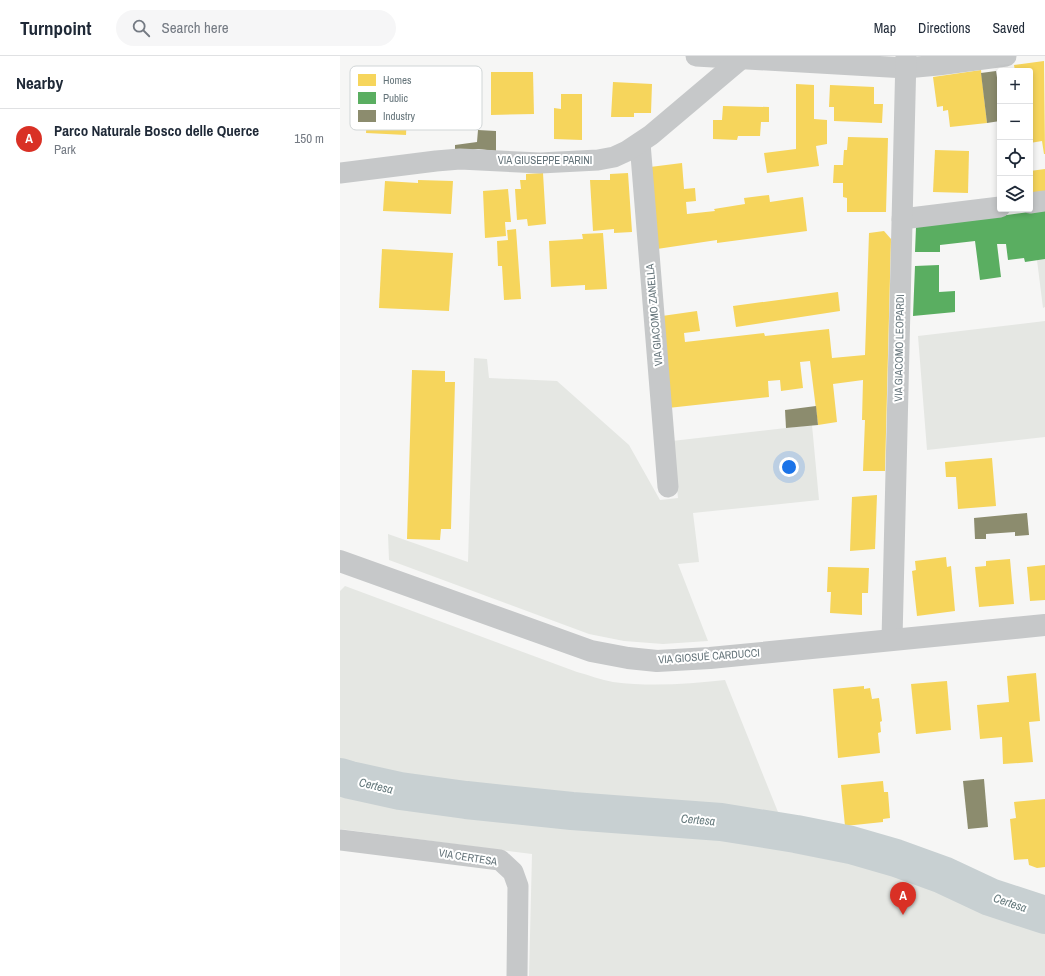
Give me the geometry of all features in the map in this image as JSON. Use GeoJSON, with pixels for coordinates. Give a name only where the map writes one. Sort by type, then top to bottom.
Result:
{"type":"FeatureCollection","features":[{"type":"Feature","properties":{"kind":"street"},"geometry":{"type":"LineString","coordinates":[[696,56],[741,59],[906,62],[938,65],[1006,56]]}},
{"type":"Feature","properties":{"kind":"street","name":"VIA GIUSEPPE PARINI"},"geometry":{"type":"LineString","coordinates":[[340,173],[444,160],[540,163],[598,160],[614,157],[640,143],[673,118],[741,59]]}},
{"type":"Feature","properties":{"kind":"street","name":"VIA GIACOMO LEOPARDI"},"geometry":{"type":"LineString","coordinates":[[892,639],[906,62]]}},
{"type":"Feature","properties":{"kind":"street","name":"VIA GIACOMO ZANELLA"},"geometry":{"type":"LineString","coordinates":[[640,143],[668,487]]}},
{"type":"Feature","properties":{"kind":"street"},"geometry":{"type":"LineString","coordinates":[[1033,203],[1045,201]]}},
{"type":"Feature","properties":{"kind":"street"},"geometry":{"type":"LineString","coordinates":[[902,219],[997,206]]}},
{"type":"Feature","properties":{"kind":"street","name":"VIA GIOSUÈ CARDUCCI"},"geometry":{"type":"LineString","coordinates":[[340,561],[591,651],[628,658],[657,661],[710,658],[1045,625]]}},
{"type":"Feature","properties":{"kind":"street","name":"VIA CERTESA"},"geometry":{"type":"LineString","coordinates":[[340,840],[500,860],[513,872],[518,886],[517,976]]}},
{"type":"Feature","properties":{"kind":"shaded area"},"geometry":{"type":"Polygon","coordinates":[[[1045,259],[1045,307],[1043,308],[1037,260],[1045,259]]]}},
{"type":"Feature","properties":{"kind":"shaded area"},"geometry":{"type":"Polygon","coordinates":[[[1045,321],[1045,437],[927,450],[918,336],[1045,321]]]}},
{"type":"Feature","properties":{"kind":"shaded area"},"geometry":{"type":"Polygon","coordinates":[[[474,358],[487,359],[489,378],[557,381],[629,445],[660,500],[678,498],[672,441],[812,425],[819,500],[693,513],[699,562],[678,564],[708,641],[663,644],[624,641],[589,634],[389,560],[388,534],[468,562],[474,358]]]}},
{"type":"Feature","properties":{"kind":"shaded area"},"geometry":{"type":"Polygon","coordinates":[[[345,586],[577,672],[604,680],[627,684],[655,685],[725,680],[780,817],[751,812],[540,796],[398,775],[340,762],[340,591],[345,586]]]}},
{"type":"Feature","properties":{"kind":"shaded area"},"geometry":{"type":"Polygon","coordinates":[[[340,788],[369,797],[456,808],[683,830],[746,839],[796,843],[859,857],[933,881],[970,901],[1045,931],[1045,976],[529,976],[532,854],[340,829],[340,788]]]}},
{"type":"Feature","properties":{"kind":"building: Homes"},"geometry":{"type":"Polygon","coordinates":[[[1044,61],[1045,154],[1042,141],[1033,142],[1033,68],[1014,68],[1014,65],[1044,61]]]}},
{"type":"Feature","properties":{"kind":"building: Homes"},"geometry":{"type":"Polygon","coordinates":[[[981,70],[987,123],[950,127],[948,110],[943,111],[943,106],[937,107],[933,77],[981,70]]]}},
{"type":"Feature","properties":{"kind":"building: Homes"},"geometry":{"type":"Polygon","coordinates":[[[491,72],[533,72],[534,114],[491,115],[491,72]]]}},
{"type":"Feature","properties":{"kind":"building: Homes"},"geometry":{"type":"Polygon","coordinates":[[[613,82],[652,84],[651,113],[634,113],[634,117],[611,117],[613,82]]]}},
{"type":"Feature","properties":{"kind":"building: Homes"},"geometry":{"type":"Polygon","coordinates":[[[796,84],[814,85],[814,119],[827,120],[827,144],[816,146],[819,166],[767,173],[764,153],[796,149],[796,84]]]}},
{"type":"Feature","properties":{"kind":"building: Homes"},"geometry":{"type":"Polygon","coordinates":[[[830,85],[874,87],[874,104],[883,104],[882,123],[834,121],[834,107],[829,107],[830,85]]]}},
{"type":"Feature","properties":{"kind":"building: Homes"},"geometry":{"type":"Polygon","coordinates":[[[561,94],[582,94],[582,140],[554,139],[554,108],[561,109],[561,94]]]}},
{"type":"Feature","properties":{"kind":"building: Homes"},"geometry":{"type":"Polygon","coordinates":[[[723,106],[769,107],[769,122],[761,122],[760,136],[738,136],[737,140],[713,139],[713,120],[722,120],[723,106]]]}},
{"type":"Feature","properties":{"kind":"building: Homes"},"geometry":{"type":"Polygon","coordinates":[[[366,130],[406,130],[406,135],[366,133],[366,130]]]}},
{"type":"Feature","properties":{"kind":"building: Homes"},"geometry":{"type":"Polygon","coordinates":[[[848,137],[888,138],[886,212],[847,212],[847,198],[843,197],[843,183],[833,183],[834,165],[843,165],[844,150],[847,150],[848,137]]]}},
{"type":"Feature","properties":{"kind":"building: Homes"},"geometry":{"type":"Polygon","coordinates":[[[935,150],[969,151],[968,193],[933,192],[935,150]]]}},
{"type":"Feature","properties":{"kind":"building: Homes"},"geometry":{"type":"Polygon","coordinates":[[[682,163],[684,189],[695,188],[696,201],[686,202],[687,214],[715,211],[714,209],[745,204],[744,198],[769,195],[770,202],[803,197],[807,231],[717,243],[717,240],[657,249],[650,167],[682,163]]]}},
{"type":"Feature","properties":{"kind":"building: Homes"},"geometry":{"type":"Polygon","coordinates":[[[1045,169],[1045,191],[1033,193],[1033,171],[1045,169]]]}},
{"type":"Feature","properties":{"kind":"building: Homes"},"geometry":{"type":"Polygon","coordinates":[[[543,173],[546,224],[528,226],[527,219],[517,220],[515,189],[521,189],[520,180],[526,180],[526,174],[543,173]]]}},
{"type":"Feature","properties":{"kind":"building: Homes"},"geometry":{"type":"Polygon","coordinates":[[[628,173],[632,232],[614,233],[614,229],[593,231],[590,180],[610,180],[610,174],[628,173]]]}},
{"type":"Feature","properties":{"kind":"building: Homes"},"geometry":{"type":"Polygon","coordinates":[[[418,180],[453,181],[451,214],[383,211],[385,181],[418,183],[418,180]]]}},
{"type":"Feature","properties":{"kind":"building: Homes"},"geometry":{"type":"Polygon","coordinates":[[[508,189],[511,222],[505,222],[506,236],[485,238],[483,191],[508,189]]]}},
{"type":"Feature","properties":{"kind":"building: Homes"},"geometry":{"type":"Polygon","coordinates":[[[516,229],[521,299],[504,300],[502,266],[498,266],[497,241],[508,240],[507,230],[516,229]]]}},
{"type":"Feature","properties":{"kind":"building: Homes"},"geometry":{"type":"Polygon","coordinates":[[[884,231],[891,239],[885,471],[863,471],[865,420],[862,420],[863,380],[833,384],[837,422],[818,425],[810,361],[800,362],[803,388],[781,391],[780,380],[768,381],[769,397],[668,408],[662,316],[697,311],[700,331],[684,333],[685,342],[764,333],[765,336],[829,329],[832,358],[865,355],[869,233],[884,231]]]}},
{"type":"Feature","properties":{"kind":"building: Homes"},"geometry":{"type":"Polygon","coordinates":[[[603,233],[607,289],[585,290],[585,285],[551,287],[549,241],[583,239],[582,234],[603,233]]]}},
{"type":"Feature","properties":{"kind":"building: Homes"},"geometry":{"type":"Polygon","coordinates":[[[382,249],[453,253],[449,311],[379,308],[382,249]]]}},
{"type":"Feature","properties":{"kind":"building: Homes"},"geometry":{"type":"Polygon","coordinates":[[[838,292],[840,311],[736,327],[733,306],[838,292]]]}},
{"type":"Feature","properties":{"kind":"building: Homes"},"geometry":{"type":"Polygon","coordinates":[[[412,370],[445,371],[445,382],[455,382],[451,529],[441,529],[440,540],[407,539],[412,370]]]}},
{"type":"Feature","properties":{"kind":"building: Homes"},"geometry":{"type":"Polygon","coordinates":[[[992,458],[996,506],[958,509],[956,477],[946,477],[945,462],[992,458]]]}},
{"type":"Feature","properties":{"kind":"building: Homes"},"geometry":{"type":"Polygon","coordinates":[[[877,495],[875,549],[850,551],[852,497],[877,495]]]}},
{"type":"Feature","properties":{"kind":"building: Homes"},"geometry":{"type":"Polygon","coordinates":[[[946,557],[947,567],[951,566],[955,611],[917,616],[912,571],[916,570],[915,561],[946,557]]]}},
{"type":"Feature","properties":{"kind":"building: Homes"},"geometry":{"type":"Polygon","coordinates":[[[1010,559],[1014,604],[979,607],[975,567],[986,566],[986,561],[1010,559]]]}},
{"type":"Feature","properties":{"kind":"building: Homes"},"geometry":{"type":"Polygon","coordinates":[[[1045,565],[1045,600],[1030,601],[1027,567],[1045,565]]]}},
{"type":"Feature","properties":{"kind":"building: Homes"},"geometry":{"type":"Polygon","coordinates":[[[828,567],[869,568],[868,593],[862,593],[862,615],[830,613],[831,592],[827,592],[828,567]]]}},
{"type":"Feature","properties":{"kind":"building: Homes"},"geometry":{"type":"Polygon","coordinates":[[[1036,673],[1040,721],[1029,722],[1033,762],[1003,764],[1002,737],[980,739],[977,705],[1009,702],[1007,676],[1036,673]]]}},
{"type":"Feature","properties":{"kind":"building: Homes"},"geometry":{"type":"Polygon","coordinates":[[[947,681],[951,730],[916,734],[911,684],[947,681]]]}},
{"type":"Feature","properties":{"kind":"building: Homes"},"geometry":{"type":"Polygon","coordinates":[[[864,686],[864,689],[870,688],[872,699],[879,698],[882,721],[880,722],[881,732],[878,733],[880,753],[838,758],[833,689],[864,686]]]}},
{"type":"Feature","properties":{"kind":"building: Homes"},"geometry":{"type":"Polygon","coordinates":[[[883,781],[884,792],[888,792],[890,818],[883,819],[883,822],[845,826],[841,785],[883,781]]]}},
{"type":"Feature","properties":{"kind":"building: Homes"},"geometry":{"type":"Polygon","coordinates":[[[1045,799],[1045,867],[1037,868],[1029,865],[1028,859],[1014,860],[1010,819],[1016,818],[1014,802],[1045,799]]]}},
{"type":"Feature","properties":{"kind":"building: Public"},"geometry":{"type":"Polygon","coordinates":[[[1045,210],[1045,259],[1025,262],[1024,258],[1008,260],[1006,244],[997,244],[1001,277],[980,280],[975,241],[940,245],[940,252],[915,252],[916,227],[1045,210]]]}},
{"type":"Feature","properties":{"kind":"building: Public"},"geometry":{"type":"Polygon","coordinates":[[[939,265],[939,292],[955,291],[955,312],[913,316],[915,266],[939,265]]]}},
{"type":"Feature","properties":{"kind":"building: Industry"},"geometry":{"type":"Polygon","coordinates":[[[996,71],[997,121],[987,123],[981,73],[996,71]]]}},
{"type":"Feature","properties":{"kind":"building: Industry"},"geometry":{"type":"Polygon","coordinates":[[[478,130],[496,131],[496,151],[478,149],[455,152],[455,145],[477,142],[478,130]]]}},
{"type":"Feature","properties":{"kind":"building: Industry"},"geometry":{"type":"Polygon","coordinates":[[[816,406],[818,425],[786,428],[785,410],[816,406]]]}},
{"type":"Feature","properties":{"kind":"building: Industry"},"geometry":{"type":"Polygon","coordinates":[[[1027,513],[1029,535],[1015,536],[1015,532],[986,534],[986,539],[975,539],[974,518],[1027,513]]]}},
{"type":"Feature","properties":{"kind":"building: Industry"},"geometry":{"type":"Polygon","coordinates":[[[984,779],[988,827],[968,829],[963,781],[984,779]]]}},
{"type":"Feature","properties":{"kind":"waterway","name":"Certesa"},"geometry":{"type":"LineString","coordinates":[[340,777],[400,791],[466,800],[572,811],[721,822],[796,834],[851,845],[896,858],[943,875],[990,897],[1045,915]]}},
{"type":"Feature","properties":{"kind":"place","name":"Parco Naturale Bosco delle Querce"},"geometry":{"type":"Point","coordinates":[903,915]}}]}
